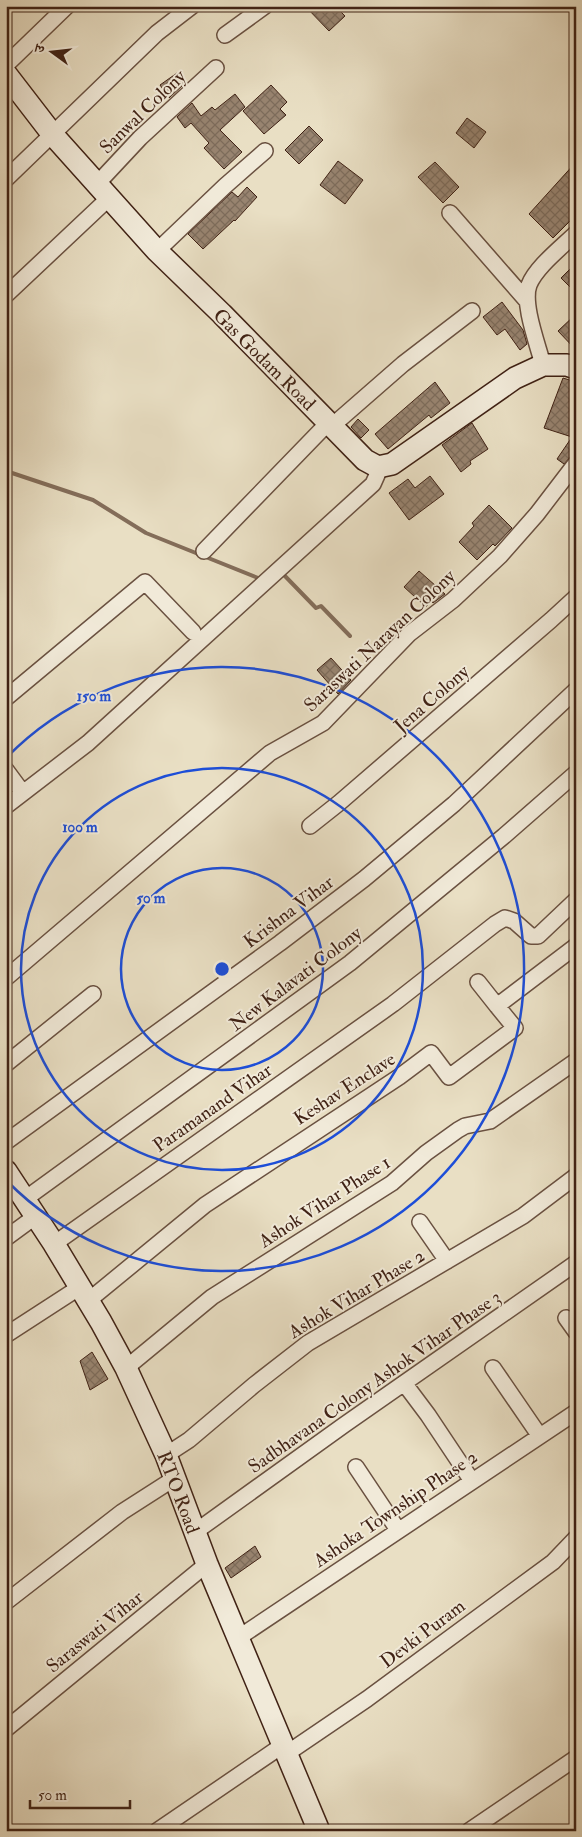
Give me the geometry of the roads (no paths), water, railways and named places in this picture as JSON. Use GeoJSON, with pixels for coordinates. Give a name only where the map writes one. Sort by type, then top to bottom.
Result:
{"type":"FeatureCollection","features":[{"type":"Feature","properties":{"kind":"main road","name":"Gas Godam Road"},"geometry":{"type":"LineString","coordinates":[[6,74],[53,135],[157,250],[365,460],[378,467]]}},
{"type":"Feature","properties":{"kind":"main road"},"geometry":{"type":"LineString","coordinates":[[378,467],[392,464],[515,378],[543,364],[567,365],[576,368]]}},
{"type":"Feature","properties":{"kind":"main road","name":"RTO Road"},"geometry":{"type":"LineString","coordinates":[[6,1171],[54,1244],[126,1368],[176,1478],[207,1564],[319,1831]]}},
{"type":"Feature","properties":{"kind":"street"},"geometry":{"type":"LineString","coordinates":[[6,65],[67,6]]}},
{"type":"Feature","properties":{"kind":"street"},"geometry":{"type":"LineString","coordinates":[[6,179],[157,33],[192,6]]}},
{"type":"Feature","properties":{"kind":"street"},"geometry":{"type":"LineString","coordinates":[[225,36],[265,6]]}},
{"type":"Feature","properties":{"kind":"street","name":"Sanwal Colony"},"geometry":{"type":"LineString","coordinates":[[6,295],[103,191],[140,138],[216,68]]}},
{"type":"Feature","properties":{"kind":"street"},"geometry":{"type":"LineString","coordinates":[[157,250],[265,151]]}},
{"type":"Feature","properties":{"kind":"street"},"geometry":{"type":"LineString","coordinates":[[450,213],[527,301]]}},
{"type":"Feature","properties":{"kind":"street"},"geometry":{"type":"LineString","coordinates":[[543,364],[527,301],[528,286],[534,276],[576,233]]}},
{"type":"Feature","properties":{"kind":"street"},"geometry":{"type":"LineString","coordinates":[[204,551],[330,424],[472,311]]}},
{"type":"Feature","properties":{"kind":"street","name":"Saraswati Narayan Colony"},"geometry":{"type":"LineString","coordinates":[[6,978],[270,753],[323,723],[409,634],[453,600],[500,556],[537,514],[576,464]]}},
{"type":"Feature","properties":{"kind":"street"},"geometry":{"type":"LineString","coordinates":[[6,806],[88,743],[373,484],[378,475],[378,467]]}},
{"type":"Feature","properties":{"kind":"street"},"geometry":{"type":"LineString","coordinates":[[6,698],[145,582],[193,632]]}},
{"type":"Feature","properties":{"kind":"street","name":"Jena Colony"},"geometry":{"type":"LineString","coordinates":[[310,826],[544,627],[576,597]]}},
{"type":"Feature","properties":{"kind":"street","name":"Krishna Vihar"},"geometry":{"type":"LineString","coordinates":[[6,1142],[280,943],[364,879],[454,804],[576,690]]}},
{"type":"Feature","properties":{"kind":"street"},"geometry":{"type":"LineString","coordinates":[[6,770],[24,793]]}},
{"type":"Feature","properties":{"kind":"street","name":"New Kalavati Colony"},"geometry":{"type":"LineString","coordinates":[[6,1238],[31,1207],[350,963],[504,836],[576,773]]}},
{"type":"Feature","properties":{"kind":"street","name":"Paramanand Vihar"},"geometry":{"type":"LineString","coordinates":[[54,1244],[393,1004],[504,918],[514,921],[531,936],[538,936],[574,906]]}},
{"type":"Feature","properties":{"kind":"street"},"geometry":{"type":"LineString","coordinates":[[478,982],[497,1006],[576,946]]}},
{"type":"Feature","properties":{"kind":"street"},"geometry":{"type":"LineString","coordinates":[[6,1064],[93,994]]}},
{"type":"Feature","properties":{"kind":"street","name":"Keshav Enclave"},"geometry":{"type":"LineString","coordinates":[[84,1294],[204,1205],[399,1077],[431,1053],[448,1077],[515,1028],[497,1006]]}},
{"type":"Feature","properties":{"kind":"street","name":"Ashok Vihar Phase 1"},"geometry":{"type":"LineString","coordinates":[[126,1368],[212,1297],[392,1183],[426,1153],[458,1130],[465,1126],[490,1121],[576,1061]]}},
{"type":"Feature","properties":{"kind":"street","name":"Ashok Vihar Phase 2"},"geometry":{"type":"LineString","coordinates":[[166,1455],[189,1440],[254,1384],[308,1343],[523,1216],[576,1176]]}},
{"type":"Feature","properties":{"kind":"street"},"geometry":{"type":"LineString","coordinates":[[420,1222],[447,1261]]}},
{"type":"Feature","properties":{"kind":"street","name":"Sadbhavana Colony Ashok Vihar Phase 3"},"geometry":{"type":"LineString","coordinates":[[195,1532],[576,1263]]}},
{"type":"Feature","properties":{"kind":"street"},"geometry":{"type":"LineString","coordinates":[[6,1335],[84,1294]]}},
{"type":"Feature","properties":{"kind":"street"},"geometry":{"type":"LineString","coordinates":[[566,1318],[576,1332]]}},
{"type":"Feature","properties":{"kind":"street"},"geometry":{"type":"LineString","coordinates":[[493,1368],[539,1435]]}},
{"type":"Feature","properties":{"kind":"street"},"geometry":{"type":"LineString","coordinates":[[404,1383],[472,1480]]}},
{"type":"Feature","properties":{"kind":"street","name":"Ashoka Township Phase 2"},"geometry":{"type":"LineString","coordinates":[[238,1638],[576,1412]]}},
{"type":"Feature","properties":{"kind":"street"},"geometry":{"type":"LineString","coordinates":[[356,1467],[398,1530]]}},
{"type":"Feature","properties":{"kind":"street"},"geometry":{"type":"LineString","coordinates":[[6,1602],[122,1512],[176,1478]]}},
{"type":"Feature","properties":{"kind":"street","name":"Devki Puram"},"geometry":{"type":"LineString","coordinates":[[157,1831],[367,1699],[553,1562],[576,1538]]}},
{"type":"Feature","properties":{"kind":"street","name":"Saraswati Vihar"},"geometry":{"type":"LineString","coordinates":[[6,1729],[207,1564]]}},
{"type":"Feature","properties":{"kind":"street"},"geometry":{"type":"LineString","coordinates":[[469,1831],[576,1758]]}},
{"type":"Feature","properties":{"kind":"waterway"},"geometry":{"type":"LineString","coordinates":[[6,471],[93,500],[146,533],[263,580]]}},
{"type":"Feature","properties":{"kind":"waterway"},"geometry":{"type":"LineString","coordinates":[[281,575],[283,574],[316,608],[321,606],[350,636]]}}]}
